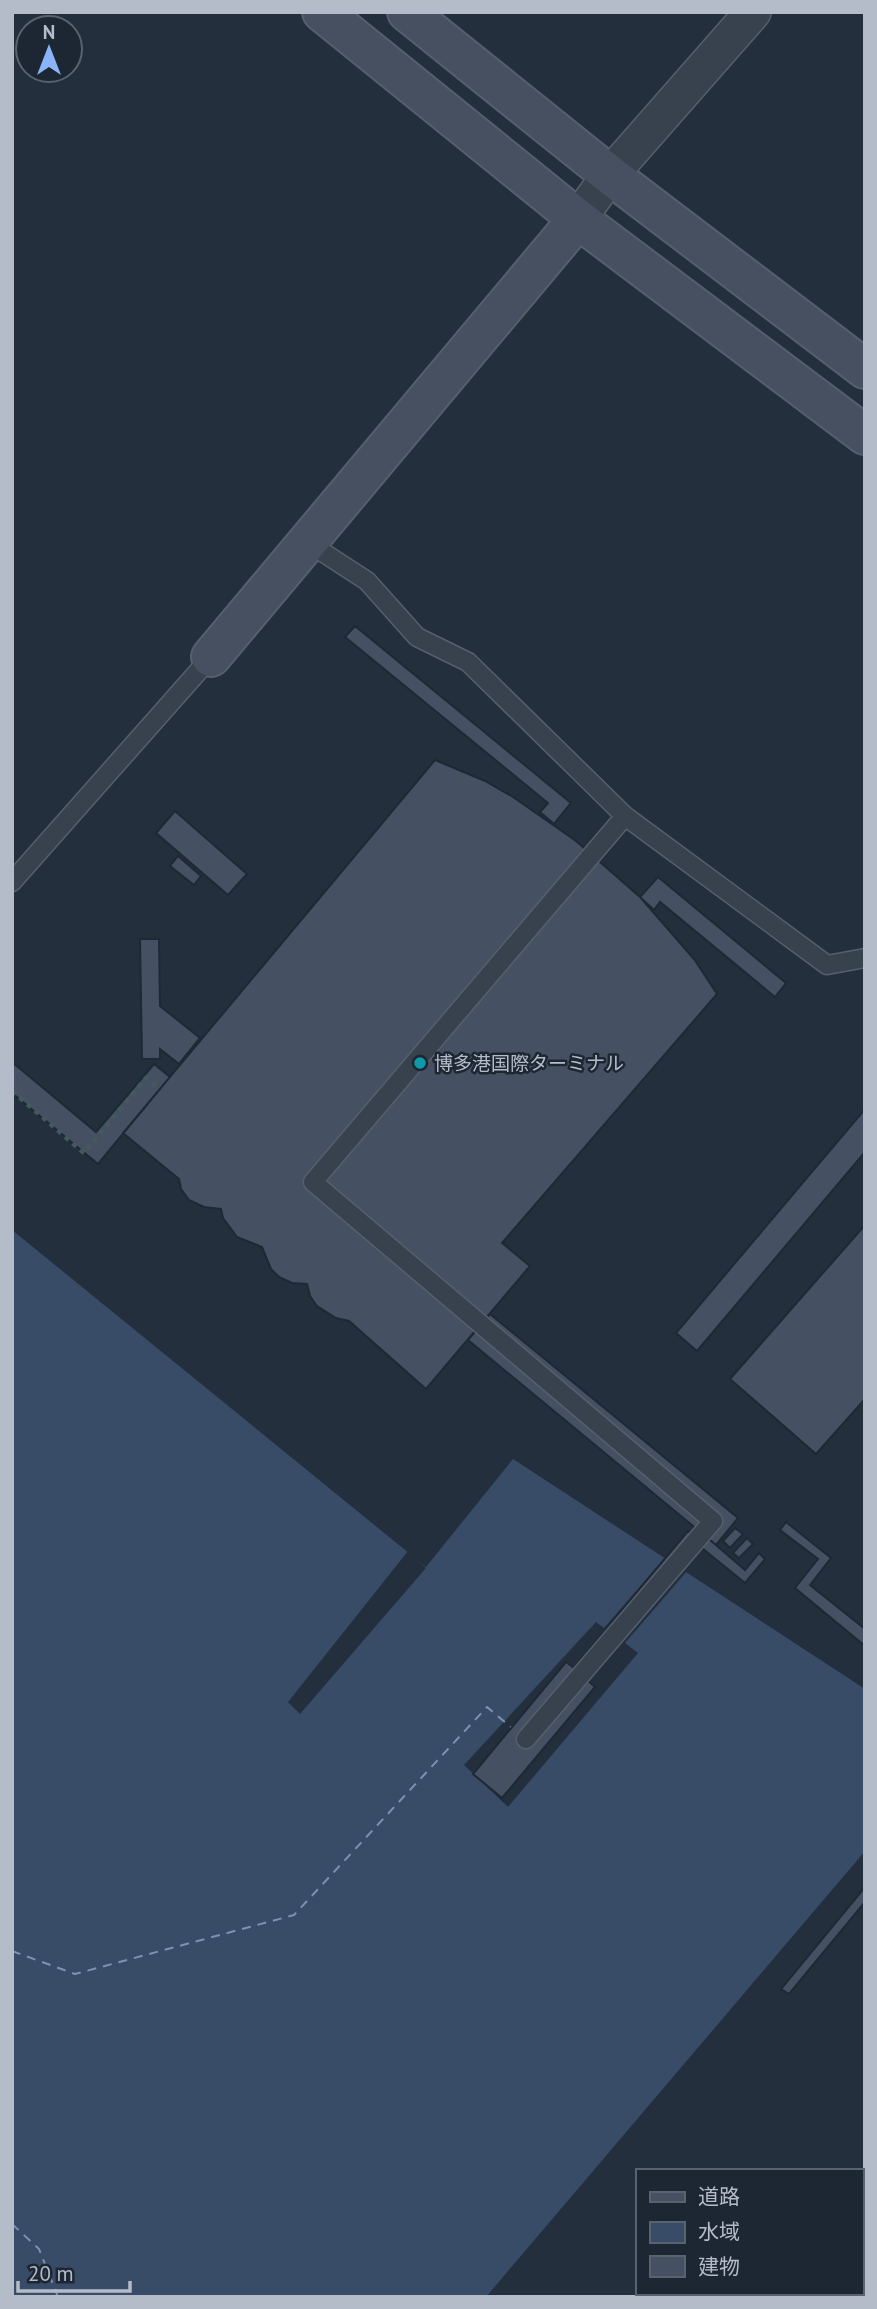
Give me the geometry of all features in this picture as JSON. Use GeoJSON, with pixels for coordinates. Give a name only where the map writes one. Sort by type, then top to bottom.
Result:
{"type":"FeatureCollection","features":[{"type":"Feature","properties":{"kind":"street"},"geometry":{"type":"LineString","coordinates":[[322,12],[579,219],[865,435]]}},
{"type":"Feature","properties":{"kind":"street"},"geometry":{"type":"LineString","coordinates":[[407,12],[610,176],[865,369]]}},
{"type":"Feature","properties":{"kind":"street"},"geometry":{"type":"LineString","coordinates":[[211,657],[579,219],[610,176],[753,12]]}},
{"type":"Feature","properties":{"kind":"lane"},"geometry":{"type":"LineString","coordinates":[[307,542],[367,581],[417,637],[468,662],[625,816],[827,965],[865,958]]}},
{"type":"Feature","properties":{"kind":"lane"},"geometry":{"type":"LineString","coordinates":[[12,882],[211,657]]}},
{"type":"Feature","properties":{"kind":"lane"},"geometry":{"type":"LineString","coordinates":[[526,1739],[713,1521],[313,1182],[625,816]]}},
{"type":"Feature","properties":{"kind":"path"},"geometry":{"type":"LineString","coordinates":[[12,1091],[84,1153],[146,1077],[160,1089]]}},
{"type":"Feature","properties":{"kind":"water"},"geometry":{"type":"Polygon","coordinates":[[[12,1230],[426,1567],[513,1459],[865,1689],[865,1851],[486,2297],[12,2297],[12,1230]]]}},
{"type":"Feature","properties":{"kind":"pier"},"geometry":{"type":"Polygon","coordinates":[[[408,1551],[426,1568],[300,1714],[288,1702],[408,1551]]]}},
{"type":"Feature","properties":{"kind":"pier"},"geometry":{"type":"Polygon","coordinates":[[[667,1555],[688,1570],[625,1643],[638,1653],[508,1807],[464,1765],[596,1622],[604,1628],[667,1555]]]}},
{"type":"Feature","properties":{"kind":"building"},"geometry":{"type":"Polygon","coordinates":[[[355,626],[571,803],[554,824],[540,812],[548,803],[345,637],[355,626]]]}},
{"type":"Feature","properties":{"kind":"building","name":"博多港国際ターミナル"},"geometry":{"type":"Polygon","coordinates":[[[435,760],[485,781],[513,797],[576,841],[640,897],[694,959],[717,994],[502,1243],[530,1266],[426,1389],[349,1321],[336,1318],[317,1306],[310,1296],[307,1284],[292,1283],[279,1277],[271,1269],[262,1247],[237,1237],[223,1218],[221,1209],[204,1207],[189,1200],[181,1189],[179,1179],[123,1133],[435,760]]]}},
{"type":"Feature","properties":{"kind":"building"},"geometry":{"type":"Polygon","coordinates":[[[175,811],[247,874],[228,895],[156,833],[175,811]]]}},
{"type":"Feature","properties":{"kind":"building"},"geometry":{"type":"Polygon","coordinates":[[[178,856],[201,876],[194,885],[170,866],[178,856]]]}},
{"type":"Feature","properties":{"kind":"building"},"geometry":{"type":"Polygon","coordinates":[[[658,877],[786,983],[775,997],[660,902],[654,910],[640,897],[658,877]]]}},
{"type":"Feature","properties":{"kind":"building"},"geometry":{"type":"Polygon","coordinates":[[[140,939],[159,939],[160,1006],[200,1038],[179,1064],[160,1049],[160,1059],[142,1059],[140,939]]]}},
{"type":"Feature","properties":{"kind":"building"},"geometry":{"type":"Polygon","coordinates":[[[12,1062],[96,1132],[154,1064],[170,1077],[98,1164],[12,1093],[12,1062]]]}},
{"type":"Feature","properties":{"kind":"building"},"geometry":{"type":"Polygon","coordinates":[[[865,1109],[865,1152],[697,1351],[676,1333],[865,1109]]]}},
{"type":"Feature","properties":{"kind":"building"},"geometry":{"type":"Polygon","coordinates":[[[865,1225],[865,1399],[816,1454],[730,1379],[865,1225]]]}},
{"type":"Feature","properties":{"kind":"building"},"geometry":{"type":"Polygon","coordinates":[[[490,1314],[738,1518],[716,1545],[468,1340],[490,1314]]]}},
{"type":"Feature","properties":{"kind":"building"},"geometry":{"type":"Polygon","coordinates":[[[786,1522],[831,1558],[810,1585],[865,1629],[865,1646],[795,1588],[818,1559],[780,1530],[786,1522]]]}},
{"type":"Feature","properties":{"kind":"building"},"geometry":{"type":"Polygon","coordinates":[[[735,1528],[743,1534],[730,1548],[723,1541],[735,1528]]]}},
{"type":"Feature","properties":{"kind":"building"},"geometry":{"type":"Polygon","coordinates":[[[688,1531],[700,1541],[586,1679],[595,1687],[502,1798],[473,1774],[566,1662],[574,1668],[688,1531]]]}},
{"type":"Feature","properties":{"kind":"building"},"geometry":{"type":"Polygon","coordinates":[[[747,1538],[753,1544],[739,1558],[733,1553],[747,1538]]]}},
{"type":"Feature","properties":{"kind":"building"},"geometry":{"type":"Polygon","coordinates":[[[709,1539],[745,1570],[759,1553],[765,1559],[745,1583],[702,1548],[709,1539]]]}},
{"type":"Feature","properties":{"kind":"building"},"geometry":{"type":"Polygon","coordinates":[[[865,1887],[865,1902],[789,1994],[781,1989],[865,1887]]]}},
{"type":"Feature","properties":{"kind":"ferry route"},"geometry":{"type":"LineString","coordinates":[[12,1951],[75,1974],[294,1915],[487,1707],[513,1729]]}},
{"type":"Feature","properties":{"kind":"ferry route"},"geometry":{"type":"LineString","coordinates":[[12,2224],[39,2249],[58,2297]]}},
{"type":"Feature","properties":{"kind":"place","name":"博多港国際ターミナル"},"geometry":{"type":"Point","coordinates":[420,1063]}}]}
